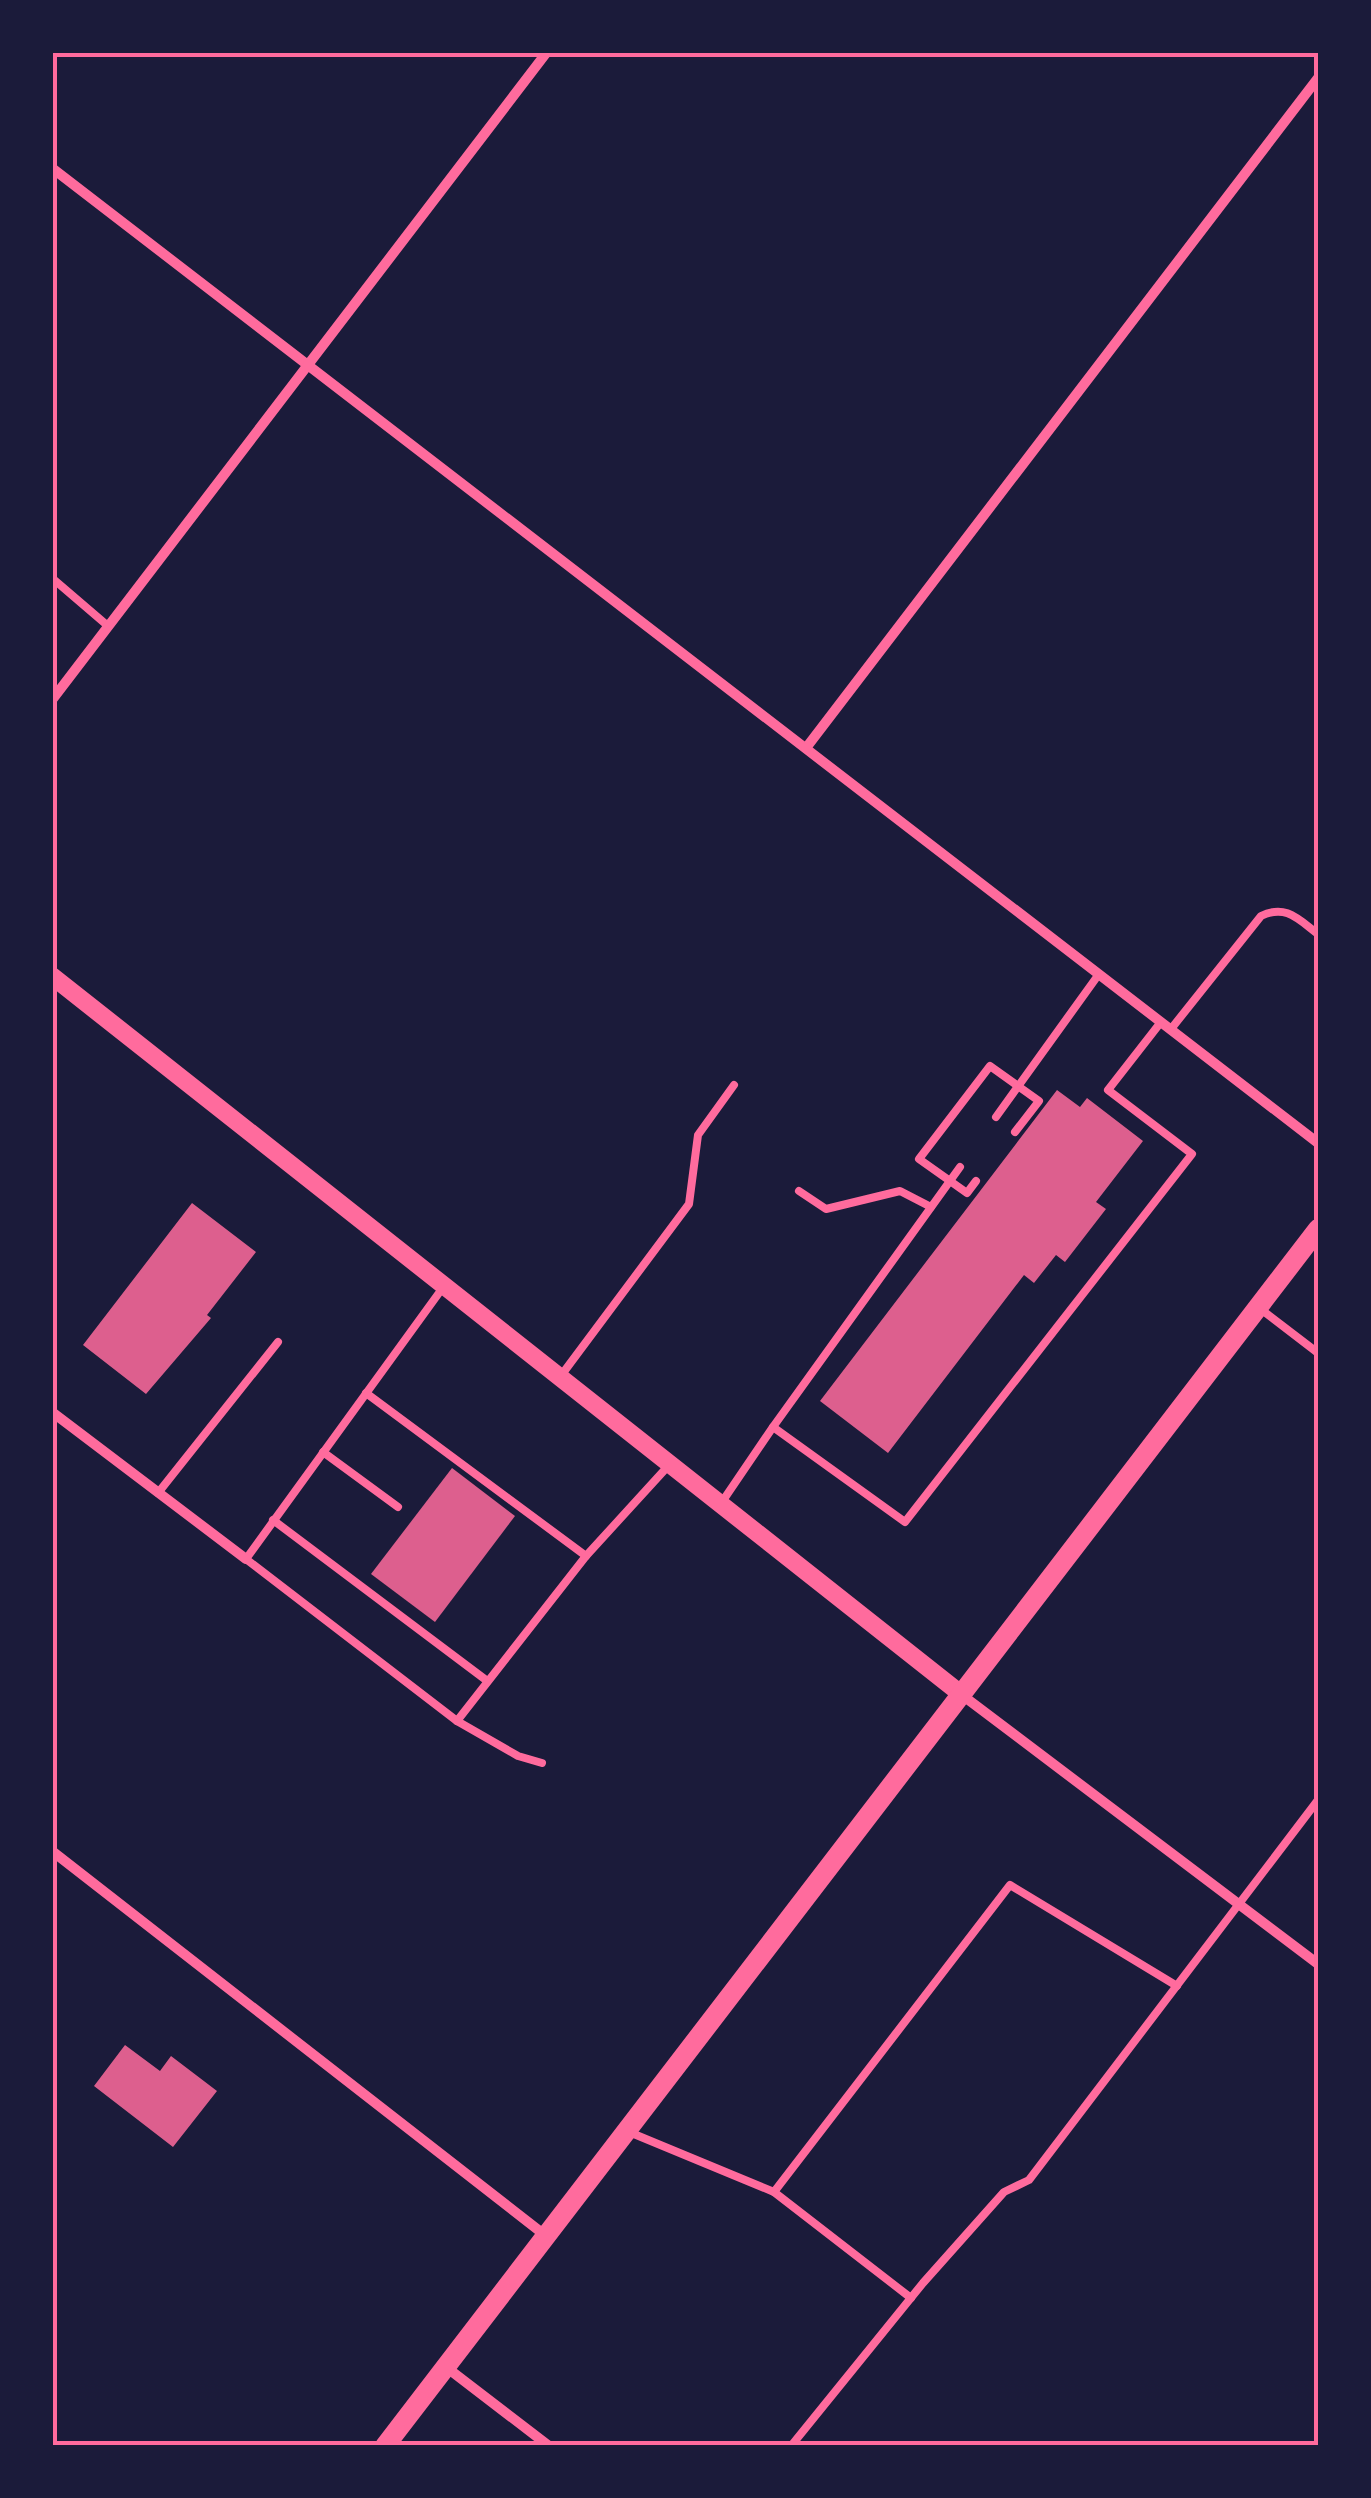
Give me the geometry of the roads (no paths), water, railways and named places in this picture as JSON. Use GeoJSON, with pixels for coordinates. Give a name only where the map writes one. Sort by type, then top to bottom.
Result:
{"type":"FeatureCollection","features":[{"type":"Feature","properties":{"kind":"main road"},"geometry":{"type":"LineString","coordinates":[[385,2446],[1318,1229]]}},
{"type":"Feature","properties":{"kind":"street"},"geometry":{"type":"LineString","coordinates":[[52,700],[546,52]]}},
{"type":"Feature","properties":{"kind":"street"},"geometry":{"type":"LineString","coordinates":[[806,748],[1318,78]]}},
{"type":"Feature","properties":{"kind":"street"},"geometry":{"type":"LineString","coordinates":[[52,168],[1318,1143]]}},
{"type":"Feature","properties":{"kind":"street"},"geometry":{"type":"LineString","coordinates":[[52,976],[961,1694],[1318,1964]]}},
{"type":"Feature","properties":{"kind":"street"},"geometry":{"type":"LineString","coordinates":[[52,1412],[246,1559]]}},
{"type":"Feature","properties":{"kind":"street"},"geometry":{"type":"LineString","coordinates":[[52,1851],[546,2236]]}},
{"type":"Feature","properties":{"kind":"street"},"geometry":{"type":"LineString","coordinates":[[445,2367],[549,2446]]}},
{"type":"Feature","properties":{"kind":"lane"},"geometry":{"type":"LineString","coordinates":[[52,578],[108,626]]}},
{"type":"Feature","properties":{"kind":"lane"},"geometry":{"type":"LineString","coordinates":[[773,1427],[906,1522],[1192,1154],[1108,1090],[1261,916],[1276,910],[1290,912],[1318,934]]}},
{"type":"Feature","properties":{"kind":"lane"},"geometry":{"type":"LineString","coordinates":[[996,1117],[1099,974]]}},
{"type":"Feature","properties":{"kind":"lane"},"geometry":{"type":"LineString","coordinates":[[976,1181],[967,1193],[919,1158],[990,1066],[1039,1101],[1015,1132]]}},
{"type":"Feature","properties":{"kind":"lane"},"geometry":{"type":"LineString","coordinates":[[560,1377],[689,1204],[698,1135],[734,1085]]}},
{"type":"Feature","properties":{"kind":"lane"},"geometry":{"type":"LineString","coordinates":[[722,1502],[960,1167]]}},
{"type":"Feature","properties":{"kind":"lane"},"geometry":{"type":"LineString","coordinates":[[799,1191],[826,1209],[900,1191],[931,1206]]}},
{"type":"Feature","properties":{"kind":"lane"},"geometry":{"type":"LineString","coordinates":[[444,1286],[246,1559],[457,1721],[518,1756],[542,1763]]}},
{"type":"Feature","properties":{"kind":"lane"},"geometry":{"type":"LineString","coordinates":[[1258,1308],[1318,1354]]}},
{"type":"Feature","properties":{"kind":"lane"},"geometry":{"type":"LineString","coordinates":[[158,1493],[278,1342]]}},
{"type":"Feature","properties":{"kind":"lane"},"geometry":{"type":"LineString","coordinates":[[366,1393],[586,1556]]}},
{"type":"Feature","properties":{"kind":"lane"},"geometry":{"type":"LineString","coordinates":[[323,1452],[398,1507]]}},
{"type":"Feature","properties":{"kind":"lane"},"geometry":{"type":"LineString","coordinates":[[457,1721],[586,1556],[670,1464]]}},
{"type":"Feature","properties":{"kind":"lane"},"geometry":{"type":"LineString","coordinates":[[273,1520],[486,1680]]}},
{"type":"Feature","properties":{"kind":"lane"},"geometry":{"type":"LineString","coordinates":[[791,2446],[911,2298],[1004,2192],[1029,2180],[1318,1800]]}},
{"type":"Feature","properties":{"kind":"lane"},"geometry":{"type":"LineString","coordinates":[[774,2192],[1010,1886],[1177,1986]]}},
{"type":"Feature","properties":{"kind":"lane"},"geometry":{"type":"LineString","coordinates":[[627,2131],[774,2192],[911,2298]]}}]}
